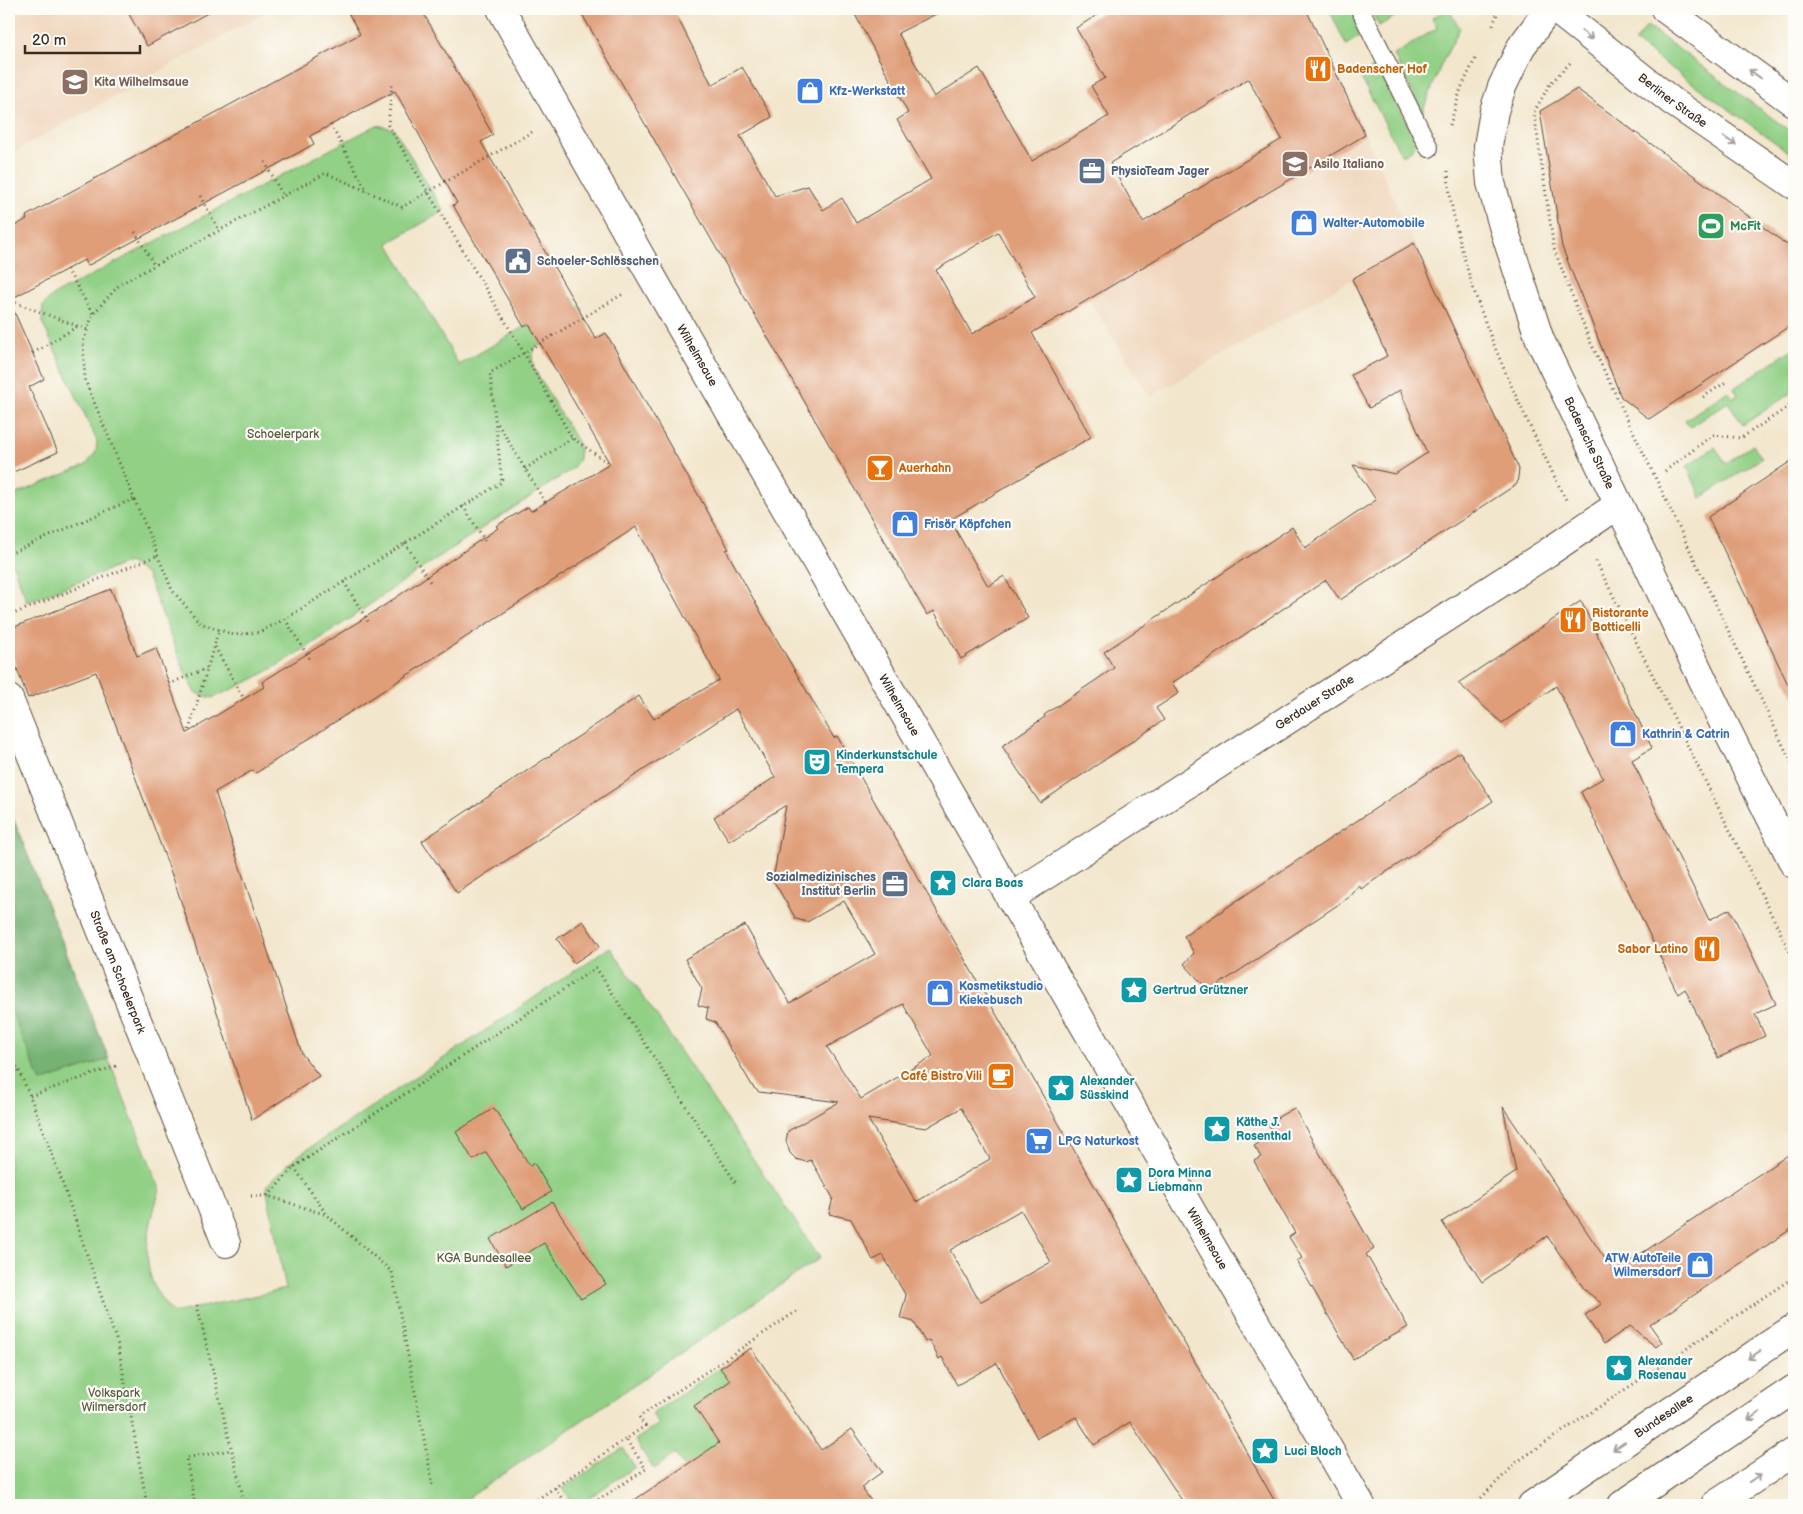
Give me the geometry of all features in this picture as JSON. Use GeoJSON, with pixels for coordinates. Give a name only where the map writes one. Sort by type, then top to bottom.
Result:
{"type":"FeatureCollection","features":[{"type":"Feature","properties":{"kind":"street","name":"Wilhelmsaue"},"geometry":{"type":"LineString","coordinates":[[501,9],[652,277],[1361,1505]]}},
{"type":"Feature","properties":{"kind":"street","name":"Badensche Straße"},"geometry":{"type":"LineString","coordinates":[[1549,9],[1521,47],[1496,103],[1488,146],[1491,183],[1540,340],[1718,713],[1794,864]]}},
{"type":"Feature","properties":{"kind":"street","name":"Berliner Straße"},"geometry":{"type":"LineString","coordinates":[[1555,9],[1673,102],[1794,185]]}},
{"type":"Feature","properties":{"kind":"street"},"geometry":{"type":"LineString","coordinates":[[1665,9],[1794,103]]}},
{"type":"Feature","properties":{"kind":"street","name":"Gerdauer Straße"},"geometry":{"type":"LineString","coordinates":[[1010,898],[1554,549],[1618,505]]}},
{"type":"Feature","properties":{"kind":"street","name":"Straße am Schoelerpark"},"geometry":{"type":"LineString","coordinates":[[9,699],[226,1243]]}},
{"type":"Feature","properties":{"kind":"street","name":"Bundesallee"},"geometry":{"type":"LineString","coordinates":[[1532,1505],[1794,1328]]}},
{"type":"Feature","properties":{"kind":"street"},"geometry":{"type":"LineString","coordinates":[[1622,1505],[1794,1389]]}},
{"type":"Feature","properties":{"kind":"street"},"geometry":{"type":"LineString","coordinates":[[1715,1505],[1794,1452]]}},
{"type":"Feature","properties":{"kind":"lane"},"geometry":{"type":"LineString","coordinates":[[1360,9],[1430,148]]}},
{"type":"Feature","properties":{"kind":"path"},"geometry":{"type":"LineString","coordinates":[[1550,84],[1534,112],[1534,123],[1554,248],[1589,339],[1794,768]]}},
{"type":"Feature","properties":{"kind":"path"},"geometry":{"type":"LineString","coordinates":[[392,85],[388,125],[524,352],[572,438],[610,464]]}},
{"type":"Feature","properties":{"kind":"path"},"geometry":{"type":"LineString","coordinates":[[560,116],[402,207],[326,173],[120,284],[93,314],[83,342],[85,380],[156,556],[172,590],[200,623],[234,635],[258,632],[285,619],[502,482],[490,373],[652,277]]}},
{"type":"Feature","properties":{"kind":"path"},"geometry":{"type":"LineString","coordinates":[[332,125],[367,192]]}},
{"type":"Feature","properties":{"kind":"path"},"geometry":{"type":"LineString","coordinates":[[265,162],[283,196]]}},
{"type":"Feature","properties":{"kind":"path"},"geometry":{"type":"LineString","coordinates":[[200,196],[219,230]]}},
{"type":"Feature","properties":{"kind":"path"},"geometry":{"type":"LineString","coordinates":[[135,232],[154,265]]}},
{"type":"Feature","properties":{"kind":"path"},"geometry":{"type":"LineString","coordinates":[[68,269],[93,314]]}},
{"type":"Feature","properties":{"kind":"path"},"geometry":{"type":"LineString","coordinates":[[11,301],[88,330]]}},
{"type":"Feature","properties":{"kind":"path"},"geometry":{"type":"LineString","coordinates":[[33,353],[78,326]]}},
{"type":"Feature","properties":{"kind":"path"},"geometry":{"type":"LineString","coordinates":[[1703,397],[1726,382]]}},
{"type":"Feature","properties":{"kind":"path"},"geometry":{"type":"LineString","coordinates":[[1665,471],[1713,435],[1741,438],[1794,404]]}},
{"type":"Feature","properties":{"kind":"path"},"geometry":{"type":"LineString","coordinates":[[497,424],[545,502]]}},
{"type":"Feature","properties":{"kind":"path"},"geometry":{"type":"LineString","coordinates":[[525,469],[572,438]]}},
{"type":"Feature","properties":{"kind":"path"},"geometry":{"type":"LineString","coordinates":[[9,554],[133,499]]}},
{"type":"Feature","properties":{"kind":"path"},"geometry":{"type":"LineString","coordinates":[[463,506],[487,544]]}},
{"type":"Feature","properties":{"kind":"path"},"geometry":{"type":"LineString","coordinates":[[405,542],[430,582]]}},
{"type":"Feature","properties":{"kind":"path"},"geometry":{"type":"LineString","coordinates":[[1592,553],[1794,960]]}},
{"type":"Feature","properties":{"kind":"path"},"geometry":{"type":"LineString","coordinates":[[12,615],[156,556]]}},
{"type":"Feature","properties":{"kind":"path"},"geometry":{"type":"LineString","coordinates":[[344,582],[370,623]]}},
{"type":"Feature","properties":{"kind":"path"},"geometry":{"type":"LineString","coordinates":[[285,619],[311,661]]}},
{"type":"Feature","properties":{"kind":"path"},"geometry":{"type":"LineString","coordinates":[[189,730],[219,629]]}},
{"type":"Feature","properties":{"kind":"path"},"geometry":{"type":"LineString","coordinates":[[214,646],[244,699]]}},
{"type":"Feature","properties":{"kind":"path"},"geometry":{"type":"LineString","coordinates":[[169,684],[208,668]]}},
{"type":"Feature","properties":{"kind":"path"},"geometry":{"type":"LineString","coordinates":[[268,1196],[294,1167],[596,968],[737,1185]]}},
{"type":"Feature","properties":{"kind":"path"},"geometry":{"type":"LineString","coordinates":[[9,1048],[30,1096],[118,1345],[147,1505]]}},
{"type":"Feature","properties":{"kind":"path"},"geometry":{"type":"LineString","coordinates":[[30,1096],[124,1063]]}},
{"type":"Feature","properties":{"kind":"path"},"geometry":{"type":"LineString","coordinates":[[294,1167],[327,1215],[392,1272],[432,1486]]}},
{"type":"Feature","properties":{"kind":"path"},"geometry":{"type":"LineString","coordinates":[[251,1196],[268,1196],[327,1215]]}},
{"type":"Feature","properties":{"kind":"path"},"geometry":{"type":"LineString","coordinates":[[1474,1505],[1518,1461],[1794,1277]]}},
{"type":"Feature","properties":{"kind":"path"},"geometry":{"type":"LineString","coordinates":[[196,1305],[245,1505]]}},
{"type":"Feature","properties":{"kind":"path"},"geometry":{"type":"LineString","coordinates":[[529,1505],[645,1426],[639,1417],[800,1309]]}},
{"type":"Feature","properties":{"kind":"path"},"geometry":{"type":"LineString","coordinates":[[590,1505],[646,1469],[626,1439]]}},
{"type":"Feature","properties":{"kind":"path"},"geometry":{"type":"LineString","coordinates":[[195,1505],[186,1458],[232,1450]]}},
{"type":"Feature","properties":{"kind":"path"},"geometry":{"type":"LineString","coordinates":[[555,1488],[566,1505]]}},
{"type":"Feature","properties":{"kind":"shaded area","name":"Kita Wilhelmsaue"},"geometry":{"type":"Polygon","coordinates":[[[9,9],[272,9],[9,155],[9,9]]]}},
{"type":"Feature","properties":{"kind":"shaded area"},"geometry":{"type":"Polygon","coordinates":[[[1365,135],[1414,243],[1150,397],[1089,299],[1365,135]]]}},
{"type":"Feature","properties":{"kind":"green space"},"geometry":{"type":"Polygon","coordinates":[[[1329,9],[1351,9],[1364,34],[1346,45],[1329,9]]]}},
{"type":"Feature","properties":{"kind":"green space"},"geometry":{"type":"Polygon","coordinates":[[[1370,9],[1408,9],[1379,26],[1370,9]]]}},
{"type":"Feature","properties":{"kind":"green space"},"geometry":{"type":"Polygon","coordinates":[[[1448,9],[1460,28],[1441,65],[1422,113],[1394,55],[1437,28],[1432,18],[1448,9]]]}},
{"type":"Feature","properties":{"kind":"green space"},"geometry":{"type":"Polygon","coordinates":[[[1647,26],[1794,134],[1794,156],[1635,42],[1647,26]]]}},
{"type":"Feature","properties":{"kind":"green space"},"geometry":{"type":"Polygon","coordinates":[[[1377,66],[1416,140],[1414,148],[1402,156],[1360,76],[1377,66]]]}},
{"type":"Feature","properties":{"kind":"green space","name":"Schoelerpark"},"geometry":{"type":"Polygon","coordinates":[[[377,125],[394,129],[444,211],[388,243],[459,365],[573,298],[584,319],[535,348],[532,357],[534,369],[579,445],[579,459],[572,469],[289,659],[212,698],[196,693],[183,668],[147,575],[129,562],[27,602],[9,554],[9,497],[86,465],[96,452],[97,441],[42,322],[43,306],[52,296],[377,125]]]}},
{"type":"Feature","properties":{"kind":"green space"},"geometry":{"type":"Polygon","coordinates":[[[1794,348],[1794,391],[1743,425],[1728,402],[1690,427],[1685,420],[1728,391],[1733,398],[1738,395],[1734,388],[1794,348]]]}},
{"type":"Feature","properties":{"kind":"green space"},"geometry":{"type":"Polygon","coordinates":[[[1753,445],[1762,458],[1701,498],[1687,466],[1715,447],[1726,463],[1753,445]]]}},
{"type":"Feature","properties":{"kind":"green space","name":"KGA Bundesallee"},"geometry":{"type":"Polygon","coordinates":[[[9,808],[160,1189],[151,1223],[147,1254],[153,1284],[161,1299],[173,1313],[286,1289],[266,1186],[293,1159],[610,947],[820,1258],[458,1505],[9,1505],[9,808]]]}},
{"type":"Feature","properties":{"kind":"green space"},"geometry":{"type":"Polygon","coordinates":[[[9,808],[109,1059],[41,1082],[9,1006],[9,808]]]}},
{"type":"Feature","properties":{"kind":"green space"},"geometry":{"type":"Polygon","coordinates":[[[720,1368],[730,1381],[694,1406],[731,1460],[696,1485],[675,1454],[654,1469],[635,1440],[659,1424],[652,1414],[720,1368]]]}},
{"type":"Feature","properties":{"kind":"green space"},"geometry":{"type":"Polygon","coordinates":[[[623,1448],[635,1467],[578,1505],[574,1505],[563,1488],[623,1448]]]}},
{"type":"Feature","properties":{"kind":"building"},"geometry":{"type":"Polygon","coordinates":[[[126,9],[215,9],[147,46],[126,9]]]}},
{"type":"Feature","properties":{"kind":"building"},"geometry":{"type":"Polygon","coordinates":[[[346,9],[421,9],[493,135],[481,142],[596,339],[606,333],[729,549],[726,550],[759,609],[834,738],[837,736],[1277,1505],[1185,1505],[1130,1422],[1094,1445],[1076,1417],[1037,1438],[997,1363],[957,1385],[942,1357],[939,1359],[929,1340],[925,1342],[914,1322],[900,1318],[906,1296],[883,1255],[873,1260],[851,1219],[829,1214],[833,1198],[811,1160],[806,1162],[796,1159],[790,1153],[786,1141],[788,1131],[839,1102],[759,1092],[753,1087],[715,1022],[706,1019],[708,1008],[698,1005],[702,989],[685,959],[745,925],[790,1003],[875,954],[844,901],[807,922],[796,919],[773,880],[786,805],[729,841],[714,817],[775,777],[736,709],[457,893],[422,841],[639,696],[654,719],[719,680],[636,527],[256,773],[253,770],[215,792],[302,1054],[319,1076],[252,1120],[176,886],[96,672],[28,698],[9,648],[9,629],[111,589],[137,656],[156,648],[187,733],[264,687],[262,682],[382,607],[498,528],[496,526],[528,507],[531,511],[610,464],[529,324],[524,327],[453,205],[457,203],[395,91],[310,136],[314,144],[276,165],[87,266],[84,260],[9,300],[9,233],[11,228],[27,219],[26,216],[360,34],[346,9]],[[903,1004],[827,1047],[861,1099],[933,1056],[903,1004]],[[961,1108],[926,1128],[868,1119],[916,1202],[990,1159],[961,1108]],[[1021,1210],[950,1250],[980,1302],[1051,1262],[1021,1210]]]}},
{"type":"Feature","properties":{"kind":"building"},"geometry":{"type":"Polygon","coordinates":[[[579,9],[673,9],[712,85],[742,67],[771,115],[772,117],[740,136],[775,196],[808,186],[823,210],[842,198],[856,223],[931,179],[897,120],[908,113],[852,9],[946,9],[898,33],[934,97],[979,68],[1032,161],[1109,116],[1091,86],[1105,78],[1076,28],[1107,9],[1306,9],[1365,135],[1032,333],[1091,437],[950,520],[988,586],[1004,576],[1028,618],[961,659],[934,611],[927,615],[579,9]],[[1248,79],[1110,163],[1143,222],[1282,139],[1248,79]],[[998,232],[936,270],[972,334],[1035,297],[998,232]]]}},
{"type":"Feature","properties":{"kind":"building"},"geometry":{"type":"Polygon","coordinates":[[[1577,89],[1794,250],[1794,323],[1649,419],[1621,397],[1562,247],[1540,111],[1577,89]]]}},
{"type":"Feature","properties":{"kind":"building"},"geometry":{"type":"Polygon","coordinates":[[[1414,243],[1519,469],[1517,484],[1340,600],[1326,580],[1172,683],[1179,693],[1156,708],[1164,720],[1040,803],[1002,746],[1114,668],[1104,652],[1292,527],[1305,548],[1376,500],[1353,465],[1395,474],[1427,453],[1400,390],[1369,408],[1351,375],[1387,356],[1352,279],[1414,243]]]}},
{"type":"Feature","properties":{"kind":"building"},"geometry":{"type":"Polygon","coordinates":[[[9,300],[44,379],[29,387],[58,452],[9,474],[9,300]]]}},
{"type":"Feature","properties":{"kind":"building"},"geometry":{"type":"Polygon","coordinates":[[[1794,459],[1794,697],[1708,517],[1794,459]]]}},
{"type":"Feature","properties":{"kind":"building"},"geometry":{"type":"Polygon","coordinates":[[[1581,601],[1652,748],[1632,760],[1709,920],[1730,909],[1776,1004],[1755,1014],[1765,1036],[1718,1058],[1685,989],[1678,994],[1581,792],[1603,778],[1556,686],[1502,723],[1458,683],[1581,601]]]}},
{"type":"Feature","properties":{"kind":"building"},"geometry":{"type":"Polygon","coordinates":[[[1460,752],[1493,801],[1361,889],[1359,885],[1348,898],[1209,991],[1184,964],[1194,953],[1184,936],[1460,752]]]}},
{"type":"Feature","properties":{"kind":"building"},"geometry":{"type":"Polygon","coordinates":[[[583,921],[600,946],[574,963],[557,939],[583,921]]]}},
{"type":"Feature","properties":{"kind":"building"},"geometry":{"type":"Polygon","coordinates":[[[1503,1107],[1614,1272],[1794,1151],[1794,1227],[1650,1325],[1662,1342],[1656,1347],[1630,1326],[1604,1344],[1585,1315],[1602,1304],[1585,1290],[1547,1236],[1482,1282],[1442,1222],[1516,1172],[1503,1107]]]}},
{"type":"Feature","properties":{"kind":"building"},"geometry":{"type":"Polygon","coordinates":[[[494,1108],[530,1166],[534,1163],[551,1192],[523,1209],[486,1152],[473,1160],[456,1132],[494,1108]]]}},
{"type":"Feature","properties":{"kind":"building"},"geometry":{"type":"Polygon","coordinates":[[[1294,1108],[1374,1249],[1366,1254],[1408,1327],[1353,1359],[1297,1261],[1302,1258],[1289,1237],[1295,1233],[1254,1161],[1261,1157],[1254,1146],[1274,1134],[1268,1123],[1294,1108]]]}},
{"type":"Feature","properties":{"kind":"building"},"geometry":{"type":"Polygon","coordinates":[[[552,1202],[606,1284],[581,1299],[544,1243],[506,1266],[490,1239],[552,1202]]]}},
{"type":"Feature","properties":{"kind":"building"},"geometry":{"type":"Polygon","coordinates":[[[751,1348],[821,1450],[852,1429],[882,1472],[861,1487],[874,1505],[627,1505],[719,1443],[694,1406],[730,1381],[720,1368],[751,1348]]]}},
{"type":"Feature","properties":{"kind":"place","name":"Badenscher Hof"},"geometry":{"type":"Point","coordinates":[1318,69]}},
{"type":"Feature","properties":{"kind":"place","name":"Kita Wilhelmsaue"},"geometry":{"type":"Point","coordinates":[75,82]}},
{"type":"Feature","properties":{"kind":"place","name":"Kfz-Werkstatt"},"geometry":{"type":"Point","coordinates":[810,91]}},
{"type":"Feature","properties":{"kind":"place","name":"Asilo Italiano"},"geometry":{"type":"Point","coordinates":[1295,164]}},
{"type":"Feature","properties":{"kind":"place","name":"PhysioTeam Jager"},"geometry":{"type":"Point","coordinates":[1092,171]}},
{"type":"Feature","properties":{"kind":"place","name":"Walter-Automobile"},"geometry":{"type":"Point","coordinates":[1304,223]}},
{"type":"Feature","properties":{"kind":"place","name":"McFit"},"geometry":{"type":"Point","coordinates":[1711,226]}},
{"type":"Feature","properties":{"kind":"place","name":"Schoeler-Schlösschen"},"geometry":{"type":"Point","coordinates":[518,261]}},
{"type":"Feature","properties":{"kind":"place","name":"Auerhahn"},"geometry":{"type":"Point","coordinates":[880,468]}},
{"type":"Feature","properties":{"kind":"place","name":"Frisör Köpfchen"},"geometry":{"type":"Point","coordinates":[905,524]}},
{"type":"Feature","properties":{"kind":"place","name":"Ristorante Botticelli"},"geometry":{"type":"Point","coordinates":[1573,620]}},
{"type":"Feature","properties":{"kind":"place","name":"Kathrin & Catrin"},"geometry":{"type":"Point","coordinates":[1623,734]}},
{"type":"Feature","properties":{"kind":"place","name":"Kinderkunstschule Tempera"},"geometry":{"type":"Point","coordinates":[817,762]}},
{"type":"Feature","properties":{"kind":"place","name":"Clara Boas"},"geometry":{"type":"Point","coordinates":[943,883]}},
{"type":"Feature","properties":{"kind":"place","name":"Sozialmedizinisches Institut Berlin"},"geometry":{"type":"Point","coordinates":[895,884]}},
{"type":"Feature","properties":{"kind":"place","name":"Sabor Latino"},"geometry":{"type":"Point","coordinates":[1707,949]}},
{"type":"Feature","properties":{"kind":"place","name":"Gertrud Grützner"},"geometry":{"type":"Point","coordinates":[1134,990]}},
{"type":"Feature","properties":{"kind":"place","name":"Kosmetikstudio Kiekebusch"},"geometry":{"type":"Point","coordinates":[940,993]}},
{"type":"Feature","properties":{"kind":"place","name":"Café Bistro Vili"},"geometry":{"type":"Point","coordinates":[1001,1076]}},
{"type":"Feature","properties":{"kind":"place","name":"Alexander Süsskind"},"geometry":{"type":"Point","coordinates":[1061,1088]}},
{"type":"Feature","properties":{"kind":"place","name":"Käthe J. Rosenthal"},"geometry":{"type":"Point","coordinates":[1217,1129]}},
{"type":"Feature","properties":{"kind":"place","name":"LPG Naturkost"},"geometry":{"type":"Point","coordinates":[1039,1141]}},
{"type":"Feature","properties":{"kind":"place","name":"Dora Minna Liebmann"},"geometry":{"type":"Point","coordinates":[1129,1180]}},
{"type":"Feature","properties":{"kind":"place","name":"ATW AutoTeile Wilmersdorf"},"geometry":{"type":"Point","coordinates":[1700,1265]}},
{"type":"Feature","properties":{"kind":"place","name":"Alexander Rosenau"},"geometry":{"type":"Point","coordinates":[1619,1368]}},
{"type":"Feature","properties":{"kind":"place","name":"Luci Bloch"},"geometry":{"type":"Point","coordinates":[1265,1451]}},
{"type":"Feature","properties":{"kind":"park label","name":"Volkspark Wilmersdorf"},"geometry":{"type":"Point","coordinates":[114,1400]}}]}
